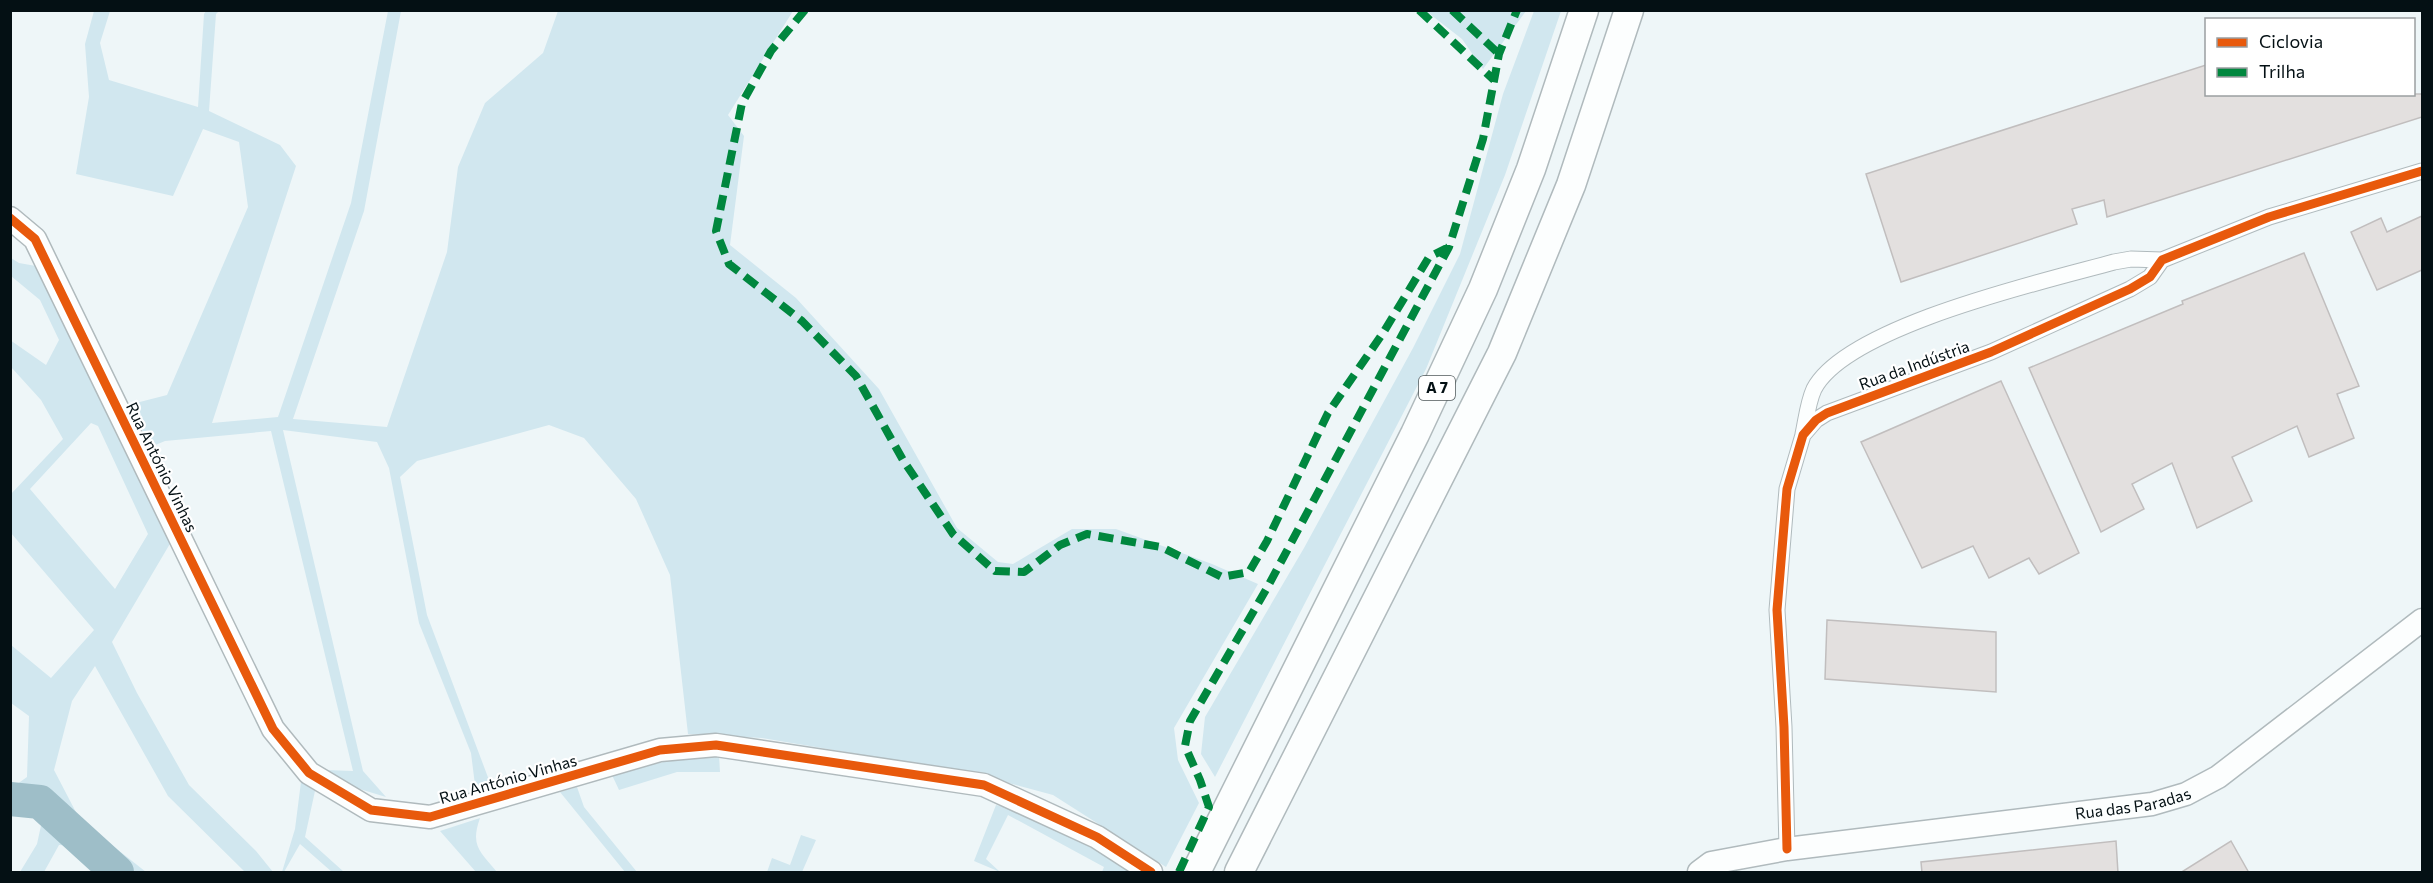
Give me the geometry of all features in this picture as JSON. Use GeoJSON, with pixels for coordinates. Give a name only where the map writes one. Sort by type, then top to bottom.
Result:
{"type":"FeatureCollection","features":[{"type":"Feature","properties":{"kind":"highway","name":"A 7"},"geometry":{"type":"LineString","coordinates":[[1196,873],[1415,434],[1483,289],[1531,170],[1584,10]]}},
{"type":"Feature","properties":{"kind":"highway","name":"A 7"},"geometry":{"type":"LineString","coordinates":[[1239,873],[1507,342],[1571,185],[1629,10]]}},
{"type":"Feature","properties":{"kind":"street","name":"Rua da Indústria"},"geometry":{"type":"LineString","coordinates":[[1787,849],[1784,727],[1777,610],[1787,489],[1814,390],[1839,361],[1863,344],[1956,307],[2114,262],[2131,259],[2162,260],[2269,217],[2422,171]]}},
{"type":"Feature","properties":{"kind":"street","name":"Rua António Vinhas"},"geometry":{"type":"LineString","coordinates":[[10,218],[35,239],[273,729],[309,773],[371,810],[430,817],[660,750],[716,745],[984,785],[1097,837],[1151,873]]}},
{"type":"Feature","properties":{"kind":"street","name":"Rua da Indústria"},"geometry":{"type":"LineString","coordinates":[[1803,435],[1816,420],[1827,413],[1991,352],[2130,289],[2150,277],[2162,260]]}},
{"type":"Feature","properties":{"kind":"street","name":"Rua das Paradas"},"geometry":{"type":"LineString","coordinates":[[1787,849],[2152,804],[2186,794],[2218,777],[2422,620]]}},
{"type":"Feature","properties":{"kind":"street"},"geometry":{"type":"LineString","coordinates":[[1699,873],[1711,863],[1787,849]]}},
{"type":"Feature","properties":{"kind":"shaded area"},"geometry":{"type":"Polygon","coordinates":[[[94,11],[110,11],[100,43],[109,80],[198,107],[204,14],[206,11],[219,11],[216,14],[209,111],[280,145],[296,166],[212,423],[278,417],[351,203],[388,11],[401,11],[364,211],[293,419],[387,427],[447,252],[458,167],[485,103],[543,53],[558,11],[793,11],[728,115],[744,136],[730,245],[796,298],[879,389],[957,528],[998,562],[1013,564],[1072,529],[1116,529],[1212,564],[1258,584],[1174,728],[1178,760],[1199,803],[1166,867],[1053,795],[971,773],[762,738],[688,734],[670,575],[636,499],[584,438],[549,425],[417,461],[400,477],[427,615],[492,788],[476,793],[471,753],[419,623],[389,468],[377,442],[283,430],[363,771],[386,797],[353,787],[325,770],[353,771],[271,431],[165,441],[148,448],[128,405],[167,395],[248,207],[239,142],[203,129],[173,196],[76,174],[89,97],[85,44],[94,11]]]}},
{"type":"Feature","properties":{"kind":"shaded area"},"geometry":{"type":"Polygon","coordinates":[[[1426,11],[1526,11],[1483,69],[1462,39],[1426,11]]]}},
{"type":"Feature","properties":{"kind":"shaded area"},"geometry":{"type":"Polygon","coordinates":[[[1534,11],[1561,11],[1505,175],[1426,369],[1215,777],[1201,754],[1205,717],[1304,548],[1413,348],[1460,254],[1503,94],[1534,11]]]}},
{"type":"Feature","properties":{"kind":"shaded area"},"geometry":{"type":"Polygon","coordinates":[[[11,258],[19,263],[36,266],[78,346],[113,428],[171,542],[112,642],[137,693],[189,785],[256,851],[273,872],[245,872],[168,796],[95,666],[72,701],[54,770],[80,820],[146,872],[104,872],[75,846],[59,845],[44,872],[20,872],[37,844],[42,821],[26,808],[11,807],[11,787],[27,777],[29,716],[11,703],[11,645],[51,678],[94,630],[11,533],[11,494],[63,439],[41,400],[11,367],[10,340],[46,365],[59,340],[40,300],[11,276],[11,258]],[[91,423],[30,489],[115,589],[148,534],[98,426],[91,423]]]}},
{"type":"Feature","properties":{"kind":"shaded area"},"geometry":{"type":"Polygon","coordinates":[[[719,755],[720,772],[677,772],[619,790],[612,775],[671,760],[719,755]]]}},
{"type":"Feature","properties":{"kind":"shaded area"},"geometry":{"type":"Polygon","coordinates":[[[301,782],[315,791],[305,837],[344,872],[332,872],[300,844],[282,872],[295,829],[301,782]]]}},
{"type":"Feature","properties":{"kind":"shaded area"},"geometry":{"type":"Polygon","coordinates":[[[577,787],[584,807],[637,872],[625,872],[560,792],[577,787]]]}},
{"type":"Feature","properties":{"kind":"shaded area"},"geometry":{"type":"Polygon","coordinates":[[[996,805],[1012,809],[1123,863],[1134,872],[1102,872],[1104,867],[1008,815],[986,859],[1000,872],[974,861],[996,805]]]}},
{"type":"Feature","properties":{"kind":"shaded area"},"geometry":{"type":"Polygon","coordinates":[[[480,818],[476,835],[478,848],[497,872],[476,872],[440,831],[480,818]]]}},
{"type":"Feature","properties":{"kind":"shaded area"},"geometry":{"type":"Polygon","coordinates":[[[801,835],[816,840],[802,872],[767,872],[772,858],[790,865],[801,835]]]}},
{"type":"Feature","properties":{"kind":"building"},"geometry":{"type":"Polygon","coordinates":[[[2205,65],[2205,96],[2415,96],[2415,94],[2422,94],[2422,117],[2107,217],[2104,200],[2072,209],[2077,224],[1901,282],[1866,174],[2205,65]]]}},
{"type":"Feature","properties":{"kind":"building"},"geometry":{"type":"Polygon","coordinates":[[[2422,216],[2422,270],[2377,290],[2351,232],[2381,218],[2387,232],[2422,216]]]}},
{"type":"Feature","properties":{"kind":"building"},"geometry":{"type":"Polygon","coordinates":[[[2304,253],[2359,386],[2337,394],[2354,438],[2309,457],[2297,426],[2232,457],[2252,501],[2197,528],[2172,463],[2132,484],[2144,509],[2101,532],[2029,368],[2183,304],[2182,301],[2304,253]]]}},
{"type":"Feature","properties":{"kind":"building"},"geometry":{"type":"Polygon","coordinates":[[[2001,381],[2079,553],[2039,574],[2029,558],[1989,578],[1973,546],[1922,568],[1861,442],[2001,381]]]}},
{"type":"Feature","properties":{"kind":"building"},"geometry":{"type":"Polygon","coordinates":[[[1827,620],[1996,632],[1996,692],[1825,679],[1827,620]]]}},
{"type":"Feature","properties":{"kind":"building"},"geometry":{"type":"Polygon","coordinates":[[[2116,841],[2118,873],[1922,873],[1921,862],[2116,841]]]}},
{"type":"Feature","properties":{"kind":"building"},"geometry":{"type":"Polygon","coordinates":[[[2231,841],[2249,873],[2180,873],[2231,841]]]}},
{"type":"Feature","properties":{"kind":"waterway"},"geometry":{"type":"LineString","coordinates":[[10,799],[40,802],[117,872]]}},
{"type":"Feature","properties":{"kind":"marked path"},"geometry":{"type":"LineString","coordinates":[[805,10],[771,51],[742,103],[716,231],[729,264],[802,321],[856,376],[903,460],[953,534],[995,571],[1024,572],[1060,545],[1087,534],[1161,547],[1222,577],[1249,572],[1267,541],[1328,413],[1383,333],[1429,257],[1449,247]]}},
{"type":"Feature","properties":{"kind":"marked path"},"geometry":{"type":"LineString","coordinates":[[1419,10],[1494,80]]}},
{"type":"Feature","properties":{"kind":"marked path"},"geometry":{"type":"LineString","coordinates":[[1452,10],[1499,54]]}},
{"type":"Feature","properties":{"kind":"marked path"},"geometry":{"type":"LineString","coordinates":[[1179,872],[1209,807],[1185,746],[1190,721],[1267,588],[1449,247],[1483,139],[1499,54],[1517,10]]}},
{"type":"Feature","properties":{"kind":"cycle path"},"geometry":{"type":"LineString","coordinates":[[1787,849],[1784,727],[1777,610],[1787,489],[1803,435],[1816,420],[1827,413],[1991,352],[2130,289],[2150,277],[2162,260],[2269,217],[2422,171]]}},
{"type":"Feature","properties":{"kind":"cycle path"},"geometry":{"type":"LineString","coordinates":[[10,218],[35,239],[273,729],[309,773],[371,810],[430,817],[660,750],[716,745],[984,785],[1097,837],[1151,872]]}}]}
